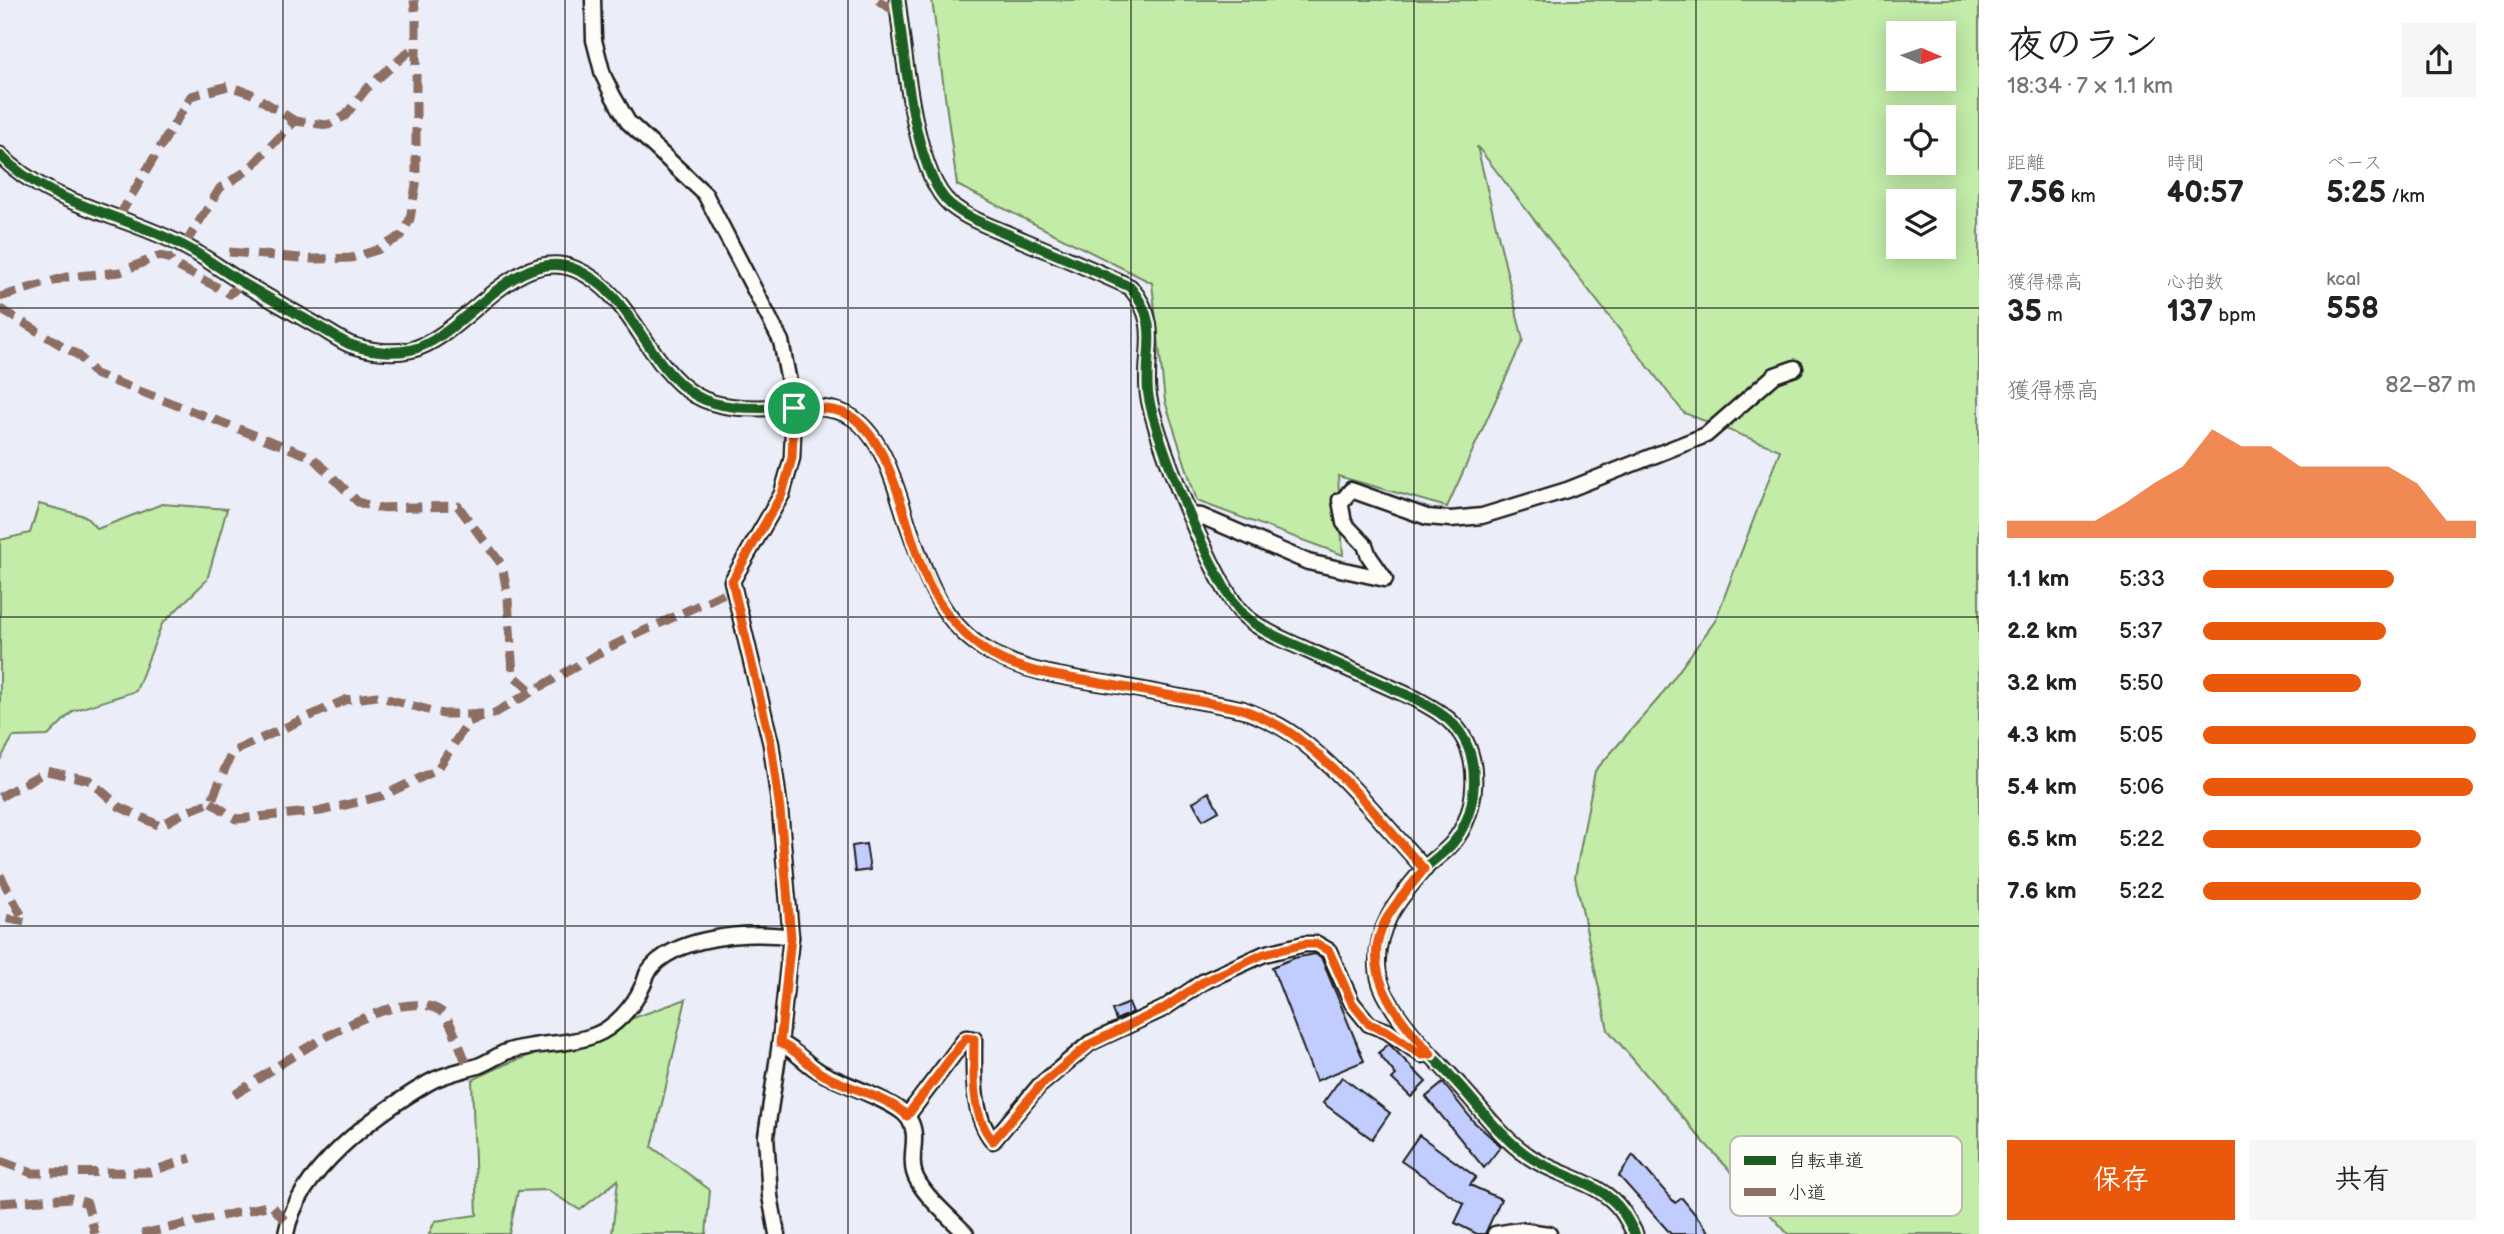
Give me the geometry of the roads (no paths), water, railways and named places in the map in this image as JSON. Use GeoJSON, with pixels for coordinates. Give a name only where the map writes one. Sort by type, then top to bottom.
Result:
{"type":"FeatureCollection","features":[{"type":"Feature","properties":{"kind":"street"},"geometry":{"type":"LineString","coordinates":[[593,0],[594,40],[603,75],[612,96],[628,122],[705,194],[781,341],[794,408],[792,458],[782,494],[732,581],[771,744],[780,810],[791,937],[780,1043],[766,1136],[770,1196],[777,1234]]}},
{"type":"Feature","properties":{"kind":"street"},"geometry":{"type":"LineString","coordinates":[[897,0],[915,123],[931,178],[940,192],[951,204],[975,220],[1130,286],[1140,299],[1150,325],[1148,393],[1156,427],[1190,515],[1228,594],[1243,615],[1266,631],[1416,699],[1439,712],[1456,728],[1468,749],[1473,771],[1474,791],[1468,818],[1452,844],[1424,869],[1390,913],[1380,932],[1378,974],[1388,1000],[1406,1026],[1513,1145],[1544,1166],[1606,1195],[1622,1210],[1635,1234]]}},
{"type":"Feature","properties":{"kind":"street"},"geometry":{"type":"LineString","coordinates":[[0,155],[13,168],[45,189],[184,246],[242,283],[351,344],[380,352],[410,350],[435,340],[515,275],[544,266],[571,267],[590,276],[615,297],[664,368],[697,396],[739,409],[822,409],[849,415],[870,433],[891,475],[930,588],[962,632],[985,650],[1008,662],[1041,672],[1242,709],[1268,719],[1294,735],[1325,761],[1424,869]]}},
{"type":"Feature","properties":{"kind":"street"},"geometry":{"type":"LineString","coordinates":[[1190,515],[1201,516],[1308,562],[1385,579],[1369,556],[1365,545],[1344,523],[1340,500],[1351,490],[1427,517],[1451,519],[1482,516],[1567,490],[1706,435],[1775,375],[1795,368]]}},
{"type":"Feature","properties":{"kind":"street"},"geometry":{"type":"LineString","coordinates":[[286,1234],[305,1189],[321,1167],[371,1122],[428,1083],[478,1066],[507,1052],[596,1035],[619,1020],[642,989],[648,973],[674,949],[694,942],[748,936],[791,937]]}},
{"type":"Feature","properties":{"kind":"street"},"geometry":{"type":"LineString","coordinates":[[907,1116],[966,1038],[974,1039],[975,1091],[985,1132],[993,1141],[1040,1086],[1090,1044],[1163,1009],[1203,982],[1264,954],[1304,944],[1317,944],[1329,951],[1352,1003],[1369,1024],[1387,1031],[1422,1055],[1431,1054]]}},
{"type":"Feature","properties":{"kind":"street"},"geometry":{"type":"LineString","coordinates":[[780,1043],[792,1048],[820,1073],[895,1107],[907,1116],[916,1134],[913,1165],[915,1175],[922,1187],[966,1234]]}},
{"type":"Feature","properties":{"kind":"street"},"geometry":{"type":"LineString","coordinates":[[1495,1234],[1519,1230],[1549,1234]]}}]}
